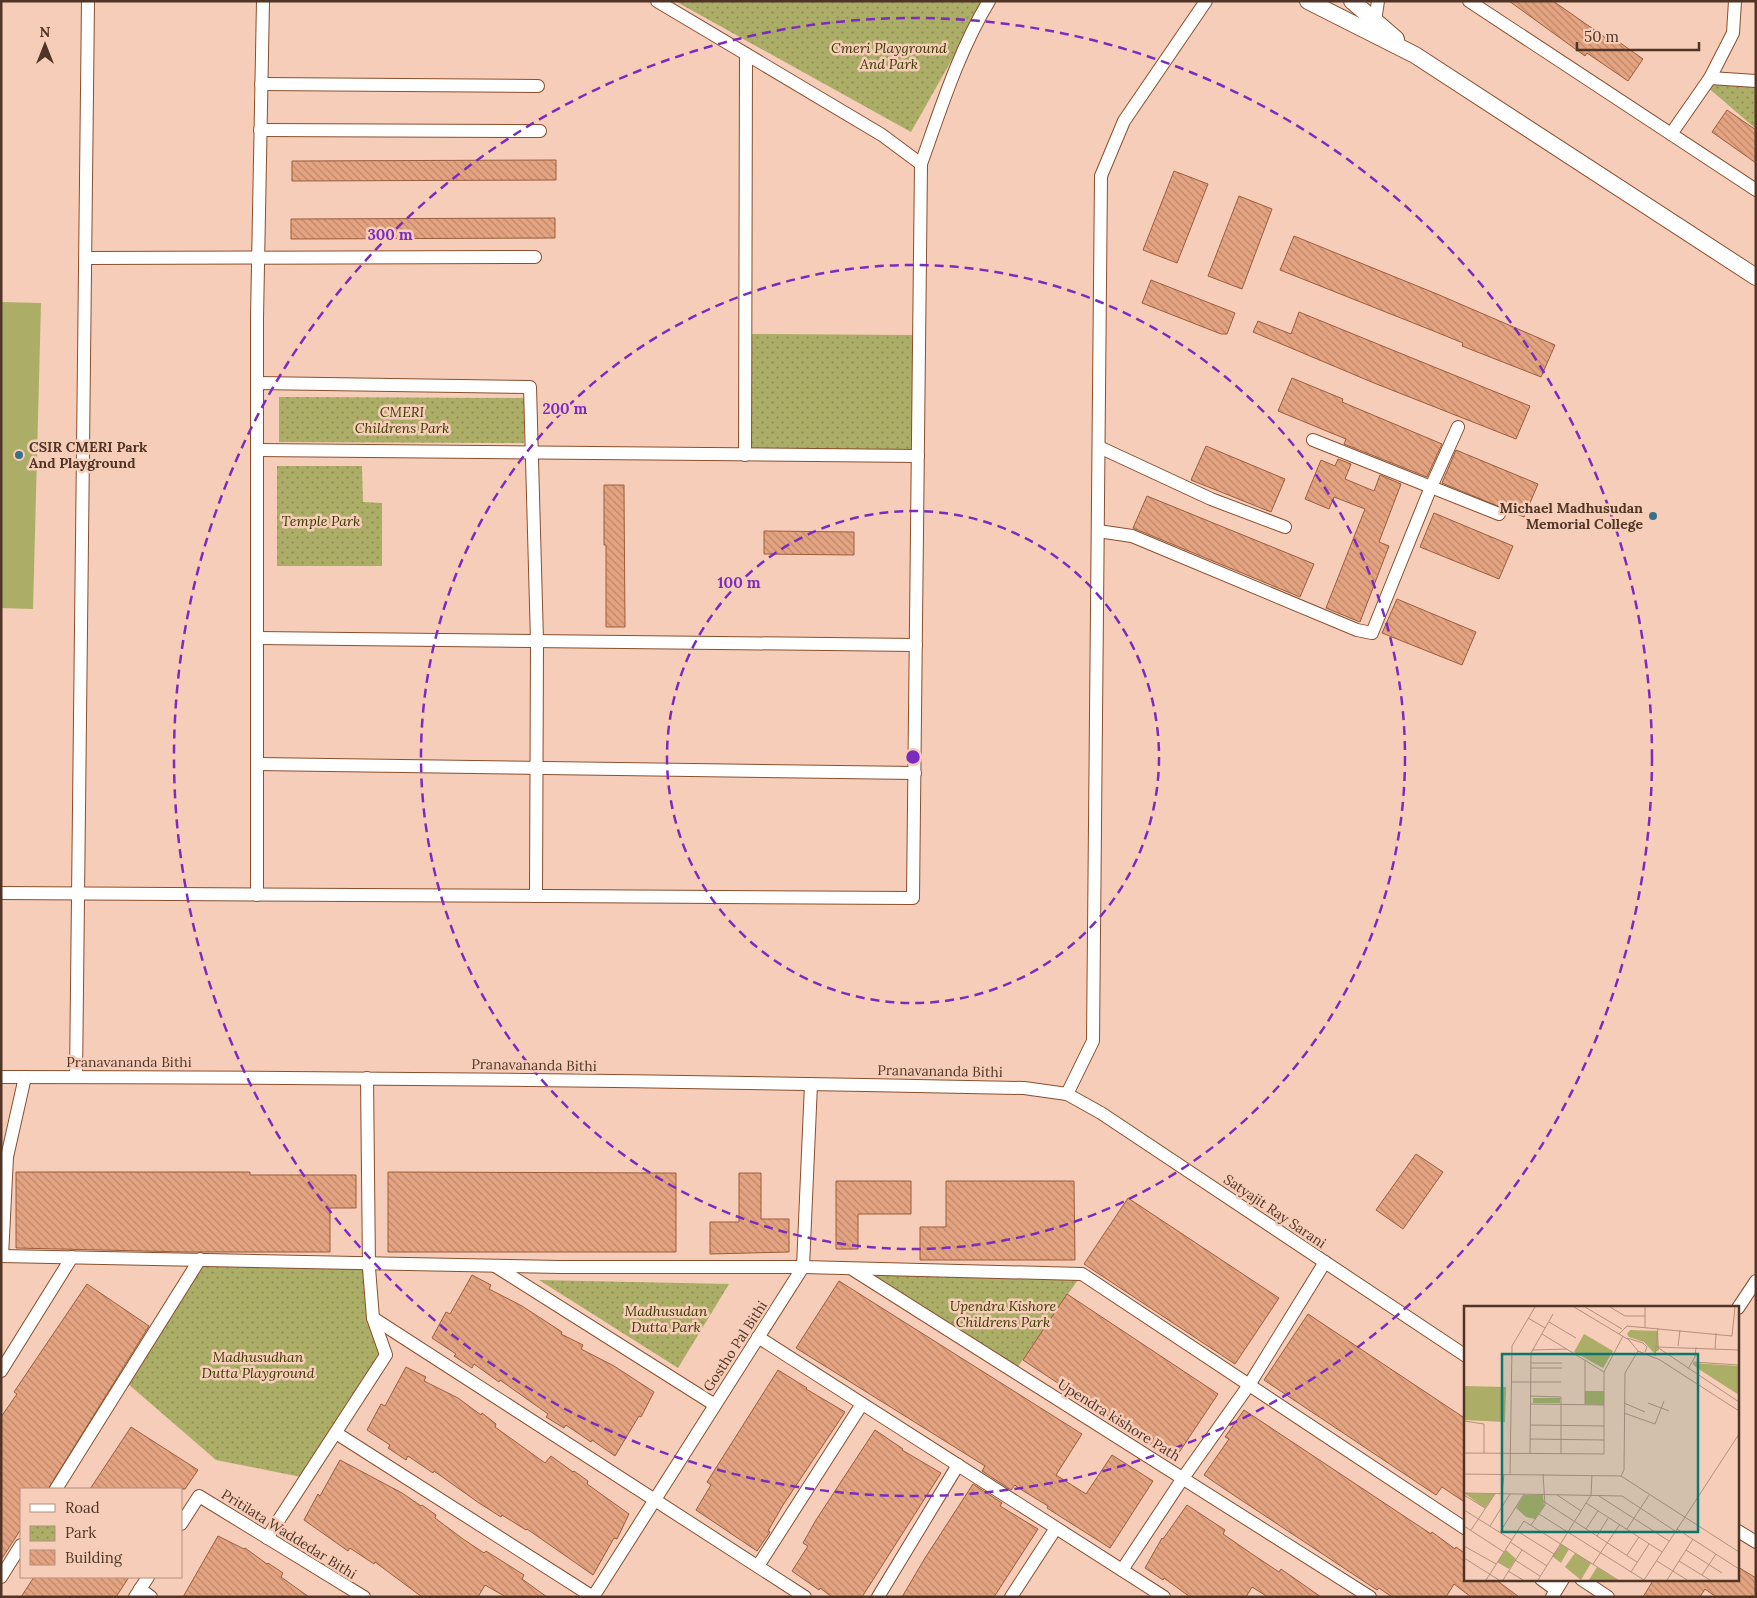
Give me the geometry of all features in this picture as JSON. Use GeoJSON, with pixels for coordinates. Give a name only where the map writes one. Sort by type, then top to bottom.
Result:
{"type":"FeatureCollection","features":[{"type":"Feature","properties":{"kind":"street"},"geometry":{"type":"LineString","coordinates":[[76,1077],[88,1]]}},
{"type":"Feature","properties":{"kind":"street"},"geometry":{"type":"LineString","coordinates":[[258,895],[257,383],[262,1]]}},
{"type":"Feature","properties":{"kind":"street"},"geometry":{"type":"LineString","coordinates":[[657,1],[882,135],[921,164]]}},
{"type":"Feature","properties":{"kind":"street"},"geometry":{"type":"LineString","coordinates":[[1,893],[913,898],[921,164],[947,91],[979,17],[989,1]]}},
{"type":"Feature","properties":{"kind":"street"},"geometry":{"type":"LineString","coordinates":[[1067,1094],[1093,1041],[1101,176],[1124,121],[1206,1]]}},
{"type":"Feature","properties":{"kind":"street"},"geometry":{"type":"LineString","coordinates":[[1308,1],[1415,55],[1756,277]]}},
{"type":"Feature","properties":{"kind":"street"},"geometry":{"type":"LineString","coordinates":[[1352,1],[1415,55]]}},
{"type":"Feature","properties":{"kind":"street"},"geometry":{"type":"LineString","coordinates":[[1376,21],[1378,1]]}},
{"type":"Feature","properties":{"kind":"street"},"geometry":{"type":"LineString","coordinates":[[1469,1],[1756,190]]}},
{"type":"Feature","properties":{"kind":"street"},"geometry":{"type":"LineString","coordinates":[[1671,134],[1710,78],[1733,33],[1736,1]]}},
{"type":"Feature","properties":{"kind":"street"},"geometry":{"type":"LineString","coordinates":[[745,455],[746,54]]}},
{"type":"Feature","properties":{"kind":"street"},"geometry":{"type":"LineString","coordinates":[[1710,78],[1756,81]]}},
{"type":"Feature","properties":{"kind":"street"},"geometry":{"type":"LineString","coordinates":[[261,84],[538,86]]}},
{"type":"Feature","properties":{"kind":"street"},"geometry":{"type":"LineString","coordinates":[[260,130],[540,131]]}},
{"type":"Feature","properties":{"kind":"street"},"geometry":{"type":"LineString","coordinates":[[86,258],[536,258]]}},
{"type":"Feature","properties":{"kind":"street"},"geometry":{"type":"LineString","coordinates":[[257,383],[530,387],[538,641],[536,896]]}},
{"type":"Feature","properties":{"kind":"street"},"geometry":{"type":"LineString","coordinates":[[1098,531],[1132,536],[1357,630],[1372,633],[1431,487],[1458,426]]}},
{"type":"Feature","properties":{"kind":"street"},"geometry":{"type":"LineString","coordinates":[[1313,440],[1499,514]]}},
{"type":"Feature","properties":{"kind":"street"},"geometry":{"type":"LineString","coordinates":[[1099,447],[1211,499],[1286,527]]}},
{"type":"Feature","properties":{"kind":"street"},"geometry":{"type":"LineString","coordinates":[[257,450],[918,456]]}},
{"type":"Feature","properties":{"kind":"street"},"geometry":{"type":"LineString","coordinates":[[257,638],[916,645]]}},
{"type":"Feature","properties":{"kind":"street"},"geometry":{"type":"LineString","coordinates":[[258,764],[915,773]]}},
{"type":"Feature","properties":{"kind":"street","name":"Pranavananda Bithi"},"geometry":{"type":"LineString","coordinates":[[1,1077],[367,1078],[811,1084],[1024,1088],[1067,1094]]}},
{"type":"Feature","properties":{"kind":"street"},"geometry":{"type":"LineString","coordinates":[[25,1077],[7,1158],[2,1256],[495,1265],[803,1267],[1082,1274],[1464,1528]]}},
{"type":"Feature","properties":{"kind":"street"},"geometry":{"type":"LineString","coordinates":[[267,1538],[386,1355],[373,1318],[369,1263],[367,1078]]}},
{"type":"Feature","properties":{"kind":"street"},"geometry":{"type":"LineString","coordinates":[[803,1267],[811,1084]]}},
{"type":"Feature","properties":{"kind":"street","name":"Satyajit Ray Sarani"},"geometry":{"type":"LineString","coordinates":[[1067,1094],[1102,1113],[1464,1355]]}},
{"type":"Feature","properties":{"kind":"street"},"geometry":{"type":"LineString","coordinates":[[1,1371],[72,1257]]}},
{"type":"Feature","properties":{"kind":"street"},"geometry":{"type":"LineString","coordinates":[[57,1488],[200,1259]]}},
{"type":"Feature","properties":{"kind":"street"},"geometry":{"type":"LineString","coordinates":[[1122,1570],[1183,1478],[1249,1385],[1325,1262]]}},
{"type":"Feature","properties":{"kind":"street"},"geometry":{"type":"LineString","coordinates":[[495,1265],[715,1405]]}},
{"type":"Feature","properties":{"kind":"street","name":"Gostho Pal Bithi"},"geometry":{"type":"LineString","coordinates":[[593,1597],[803,1267]]}},
{"type":"Feature","properties":{"kind":"street","name":"Upendra kishore Path"},"geometry":{"type":"LineString","coordinates":[[852,1269],[1370,1597]]}},
{"type":"Feature","properties":{"kind":"street"},"geometry":{"type":"LineString","coordinates":[[1739,1306],[1756,1281]]}},
{"type":"Feature","properties":{"kind":"street"},"geometry":{"type":"LineString","coordinates":[[373,1318],[805,1597]]}},
{"type":"Feature","properties":{"kind":"street"},"geometry":{"type":"LineString","coordinates":[[758,1337],[1164,1597]]}},
{"type":"Feature","properties":{"kind":"street"},"geometry":{"type":"LineString","coordinates":[[758,1566],[862,1404]]}},
{"type":"Feature","properties":{"kind":"street"},"geometry":{"type":"LineString","coordinates":[[336,1433],[593,1597]]}},
{"type":"Feature","properties":{"kind":"street"},"geometry":{"type":"LineString","coordinates":[[878,1597],[958,1465]]}},
{"type":"Feature","properties":{"kind":"street","name":"Pritilata Waddedar Bithi"},"geometry":{"type":"LineString","coordinates":[[182,1522],[199,1496],[364,1597]]}},
{"type":"Feature","properties":{"kind":"street"},"geometry":{"type":"LineString","coordinates":[[1011,1597],[1056,1528]]}},
{"type":"Feature","properties":{"kind":"street"},"geometry":{"type":"LineString","coordinates":[[1740,1532],[1756,1542]]}},
{"type":"Feature","properties":{"kind":"street"},"geometry":{"type":"LineString","coordinates":[[1,1576],[20,1546]]}},
{"type":"Feature","properties":{"kind":"street"},"geometry":{"type":"LineString","coordinates":[[147,1578],[137,1593],[151,1597]]}},
{"type":"Feature","properties":{"kind":"street"},"geometry":{"type":"LineString","coordinates":[[1543,1580],[1557,1589]]}},
{"type":"Feature","properties":{"kind":"street"},"geometry":{"type":"LineString","coordinates":[[1582,1580],[1608,1597]]}},
{"type":"Feature","properties":{"kind":"green space","name":"Cmeri Playground And Park"},"geometry":{"type":"Polygon","coordinates":[[[675,1],[985,1],[911,132],[675,1]]]}},
{"type":"Feature","properties":{"kind":"green space"},"geometry":{"type":"Polygon","coordinates":[[[1713,82],[1756,85],[1756,129],[1705,85],[1713,82]]]}},
{"type":"Feature","properties":{"kind":"green space","name":"CSIR CMERI Park And Playground"},"geometry":{"type":"Polygon","coordinates":[[[1,302],[41,303],[33,609],[1,608],[1,302]]]}},
{"type":"Feature","properties":{"kind":"green space"},"geometry":{"type":"Polygon","coordinates":[[[751,334],[915,335],[918,456],[745,455],[751,334]]]}},
{"type":"Feature","properties":{"kind":"green space","name":"CMERI Childrens Park"},"geometry":{"type":"Polygon","coordinates":[[[279,397],[525,398],[524,443],[279,442],[279,397]]]}},
{"type":"Feature","properties":{"kind":"green space","name":"Temple Park"},"geometry":{"type":"Polygon","coordinates":[[[277,466],[362,466],[363,502],[382,503],[382,566],[277,566],[277,466]]]}},
{"type":"Feature","properties":{"kind":"green space","name":"Madhusudhan Dutta Playground"},"geometry":{"type":"Polygon","coordinates":[[[201,1265],[369,1268],[383,1361],[301,1477],[216,1460],[127,1383],[201,1265]]]}},
{"type":"Feature","properties":{"kind":"green space","name":"Upendra Kishore Childrens Park"},"geometry":{"type":"Polygon","coordinates":[[[868,1273],[1082,1274],[1015,1371],[868,1273]]]}},
{"type":"Feature","properties":{"kind":"green space","name":"Madhusudan Dutta Park"},"geometry":{"type":"Polygon","coordinates":[[[539,1280],[729,1284],[678,1368],[539,1280]]]}},
{"type":"Feature","properties":{"kind":"building"},"geometry":{"type":"Polygon","coordinates":[[[1509,1],[1553,1],[1606,38],[1609,35],[1643,59],[1628,81],[1587,53],[1585,56],[1509,1]]]}},
{"type":"Feature","properties":{"kind":"building"},"geometry":{"type":"Polygon","coordinates":[[[1727,110],[1756,130],[1756,163],[1712,132],[1727,110]]]}},
{"type":"Feature","properties":{"kind":"building"},"geometry":{"type":"Polygon","coordinates":[[[556,160],[556,180],[292,181],[292,161],[556,160]]]}},
{"type":"Feature","properties":{"kind":"building"},"geometry":{"type":"Polygon","coordinates":[[[1174,171],[1208,184],[1177,263],[1143,250],[1174,171]]]}},
{"type":"Feature","properties":{"kind":"building"},"geometry":{"type":"Polygon","coordinates":[[[1239,196],[1272,209],[1242,289],[1208,276],[1239,196]]]}},
{"type":"Feature","properties":{"kind":"building"},"geometry":{"type":"Polygon","coordinates":[[[555,218],[555,238],[291,239],[291,219],[555,218]]]}},
{"type":"Feature","properties":{"kind":"building"},"geometry":{"type":"Polygon","coordinates":[[[1294,236],[1437,294],[1555,345],[1541,377],[1462,346],[1463,343],[1280,270],[1294,236]]]}},
{"type":"Feature","properties":{"kind":"building"},"geometry":{"type":"Polygon","coordinates":[[[1151,280],[1235,313],[1227,334],[1221,334],[1142,303],[1151,280]]]}},
{"type":"Feature","properties":{"kind":"building"},"geometry":{"type":"Polygon","coordinates":[[[1299,312],[1530,406],[1516,439],[1374,383],[1253,332],[1258,321],[1291,334],[1299,312]]]}},
{"type":"Feature","properties":{"kind":"building"},"geometry":{"type":"Polygon","coordinates":[[[1292,378],[1343,399],[1342,402],[1442,444],[1427,477],[1344,444],[1346,439],[1278,411],[1292,378]]]}},
{"type":"Feature","properties":{"kind":"building"},"geometry":{"type":"Polygon","coordinates":[[[1206,446],[1285,479],[1271,512],[1191,480],[1206,446]]]}},
{"type":"Feature","properties":{"kind":"building"},"geometry":{"type":"Polygon","coordinates":[[[1456,450],[1538,484],[1524,517],[1442,483],[1456,450]]]}},
{"type":"Feature","properties":{"kind":"building"},"geometry":{"type":"Polygon","coordinates":[[[1338,459],[1351,464],[1345,479],[1374,491],[1380,475],[1401,484],[1379,542],[1389,546],[1360,622],[1326,608],[1365,509],[1334,497],[1329,509],[1305,499],[1321,460],[1335,466],[1338,459]]]}},
{"type":"Feature","properties":{"kind":"building"},"geometry":{"type":"Polygon","coordinates":[[[604,485],[624,485],[625,627],[606,627],[604,485]]]}},
{"type":"Feature","properties":{"kind":"building"},"geometry":{"type":"Polygon","coordinates":[[[1147,496],[1314,564],[1300,597],[1133,528],[1147,496]]]}},
{"type":"Feature","properties":{"kind":"building"},"geometry":{"type":"Polygon","coordinates":[[[1434,513],[1513,546],[1499,579],[1420,547],[1434,513]]]}},
{"type":"Feature","properties":{"kind":"building"},"geometry":{"type":"Polygon","coordinates":[[[764,531],[854,532],[854,555],[764,554],[764,531]]]}},
{"type":"Feature","properties":{"kind":"building"},"geometry":{"type":"Polygon","coordinates":[[[1397,599],[1476,632],[1462,665],[1382,633],[1397,599]]]}},
{"type":"Feature","properties":{"kind":"building"},"geometry":{"type":"Polygon","coordinates":[[[1416,1154],[1443,1172],[1403,1229],[1376,1210],[1416,1154]]]}},
{"type":"Feature","properties":{"kind":"building"},"geometry":{"type":"Polygon","coordinates":[[[16,1172],[250,1172],[250,1175],[356,1175],[356,1208],[330,1208],[330,1252],[187,1252],[16,1248],[16,1172]]]}},
{"type":"Feature","properties":{"kind":"building"},"geometry":{"type":"Polygon","coordinates":[[[388,1172],[676,1173],[676,1252],[388,1252],[388,1172]]]}},
{"type":"Feature","properties":{"kind":"building"},"geometry":{"type":"Polygon","coordinates":[[[739,1173],[761,1173],[761,1219],[789,1219],[789,1252],[710,1254],[710,1222],[739,1222],[739,1173]]]}},
{"type":"Feature","properties":{"kind":"building"},"geometry":{"type":"Polygon","coordinates":[[[836,1181],[911,1181],[911,1214],[858,1214],[858,1249],[836,1249],[836,1181]]]}},
{"type":"Feature","properties":{"kind":"building"},"geometry":{"type":"Polygon","coordinates":[[[946,1181],[1074,1181],[1075,1260],[920,1260],[920,1227],[946,1227],[946,1181]]]}},
{"type":"Feature","properties":{"kind":"building"},"geometry":{"type":"Polygon","coordinates":[[[1128,1198],[1279,1298],[1235,1364],[1084,1264],[1128,1198]]]}},
{"type":"Feature","properties":{"kind":"building"},"geometry":{"type":"Polygon","coordinates":[[[472,1275],[491,1285],[489,1289],[522,1306],[562,1332],[561,1334],[583,1345],[581,1349],[614,1366],[654,1392],[641,1417],[639,1416],[615,1456],[566,1425],[564,1428],[546,1417],[548,1414],[500,1380],[499,1382],[474,1364],[472,1368],[454,1356],[456,1354],[432,1338],[446,1312],[450,1314],[472,1275]]]}},
{"type":"Feature","properties":{"kind":"building"},"geometry":{"type":"Polygon","coordinates":[[[839,1281],[1082,1434],[1056,1475],[1086,1494],[1112,1455],[1153,1481],[1110,1548],[1015,1485],[1011,1490],[982,1471],[985,1466],[796,1348],[839,1281]]]}},
{"type":"Feature","properties":{"kind":"building"},"geometry":{"type":"Polygon","coordinates":[[[87,1284],[149,1326],[49,1488],[20,1488],[20,1531],[1,1560],[1,1417],[17,1394],[14,1392],[87,1284]]]}},
{"type":"Feature","properties":{"kind":"building"},"geometry":{"type":"Polygon","coordinates":[[[1067,1294],[1218,1394],[1174,1460],[1023,1360],[1067,1294]]]}},
{"type":"Feature","properties":{"kind":"building"},"geometry":{"type":"Polygon","coordinates":[[[1308,1314],[1464,1418],[1464,1502],[1442,1487],[1436,1495],[1264,1380],[1308,1314]]]}},
{"type":"Feature","properties":{"kind":"building"},"geometry":{"type":"Polygon","coordinates":[[[406,1367],[426,1377],[424,1381],[458,1398],[481,1415],[482,1413],[496,1424],[495,1427],[545,1463],[551,1456],[574,1471],[588,1481],[587,1484],[629,1514],[617,1539],[614,1538],[593,1575],[527,1529],[502,1515],[501,1517],[434,1471],[433,1473],[408,1456],[406,1460],[388,1448],[390,1445],[367,1430],[381,1404],[385,1406],[406,1367]]]}},
{"type":"Feature","properties":{"kind":"building"},"geometry":{"type":"Polygon","coordinates":[[[778,1370],[845,1412],[783,1505],[768,1531],[770,1532],[757,1551],[696,1510],[711,1485],[707,1482],[778,1370]]]}},
{"type":"Feature","properties":{"kind":"building"},"geometry":{"type":"Polygon","coordinates":[[[1244,1410],[1431,1534],[1432,1532],[1455,1549],[1456,1547],[1464,1553],[1464,1580],[1496,1580],[1519,1597],[1471,1597],[1454,1584],[1446,1597],[1392,1597],[1379,1588],[1377,1590],[1204,1475],[1229,1439],[1225,1437],[1244,1410]]]}},
{"type":"Feature","properties":{"kind":"building"},"geometry":{"type":"Polygon","coordinates":[[[131,1427],[198,1470],[185,1489],[91,1488],[131,1427]]]}},
{"type":"Feature","properties":{"kind":"building"},"geometry":{"type":"Polygon","coordinates":[[[875,1430],[902,1450],[941,1473],[862,1597],[832,1597],[792,1571],[808,1546],[803,1543],[816,1520],[875,1430]]]}},
{"type":"Feature","properties":{"kind":"building"},"geometry":{"type":"Polygon","coordinates":[[[340,1460],[422,1505],[436,1515],[435,1518],[463,1539],[524,1575],[522,1579],[547,1597],[506,1597],[485,1585],[478,1597],[422,1597],[375,1562],[374,1564],[350,1548],[348,1551],[304,1520],[340,1460]]]}},
{"type":"Feature","properties":{"kind":"building"},"geometry":{"type":"Polygon","coordinates":[[[973,1484],[1002,1503],[1000,1506],[1038,1529],[994,1597],[902,1597],[925,1558],[973,1484]]]}},
{"type":"Feature","properties":{"kind":"building"},"geometry":{"type":"Polygon","coordinates":[[[1187,1505],[1225,1530],[1223,1534],[1252,1554],[1279,1572],[1281,1569],[1321,1597],[1268,1597],[1252,1587],[1246,1597],[1190,1597],[1164,1578],[1163,1580],[1145,1568],[1162,1538],[1187,1505]]]}},
{"type":"Feature","properties":{"kind":"building"},"geometry":{"type":"Polygon","coordinates":[[[218,1536],[245,1548],[283,1573],[281,1577],[309,1597],[183,1597],[218,1536]]]}},
{"type":"Feature","properties":{"kind":"building"},"geometry":{"type":"Polygon","coordinates":[[[1740,1568],[1756,1578],[1756,1597],[1716,1597],[1705,1589],[1700,1597],[1643,1597],[1653,1580],[1740,1580],[1740,1568]]]}},
{"type":"Feature","properties":{"kind":"building"},"geometry":{"type":"Polygon","coordinates":[[[33,1578],[128,1578],[116,1597],[21,1597],[33,1578]]]}},
{"type":"Feature","properties":{"kind":"place","name":"CSIR CMERI Park And Playground"},"geometry":{"type":"Point","coordinates":[19,455]}},
{"type":"Feature","properties":{"kind":"place","name":"Michael Madhusudan Memorial College"},"geometry":{"type":"Point","coordinates":[1653,516]}}]}
